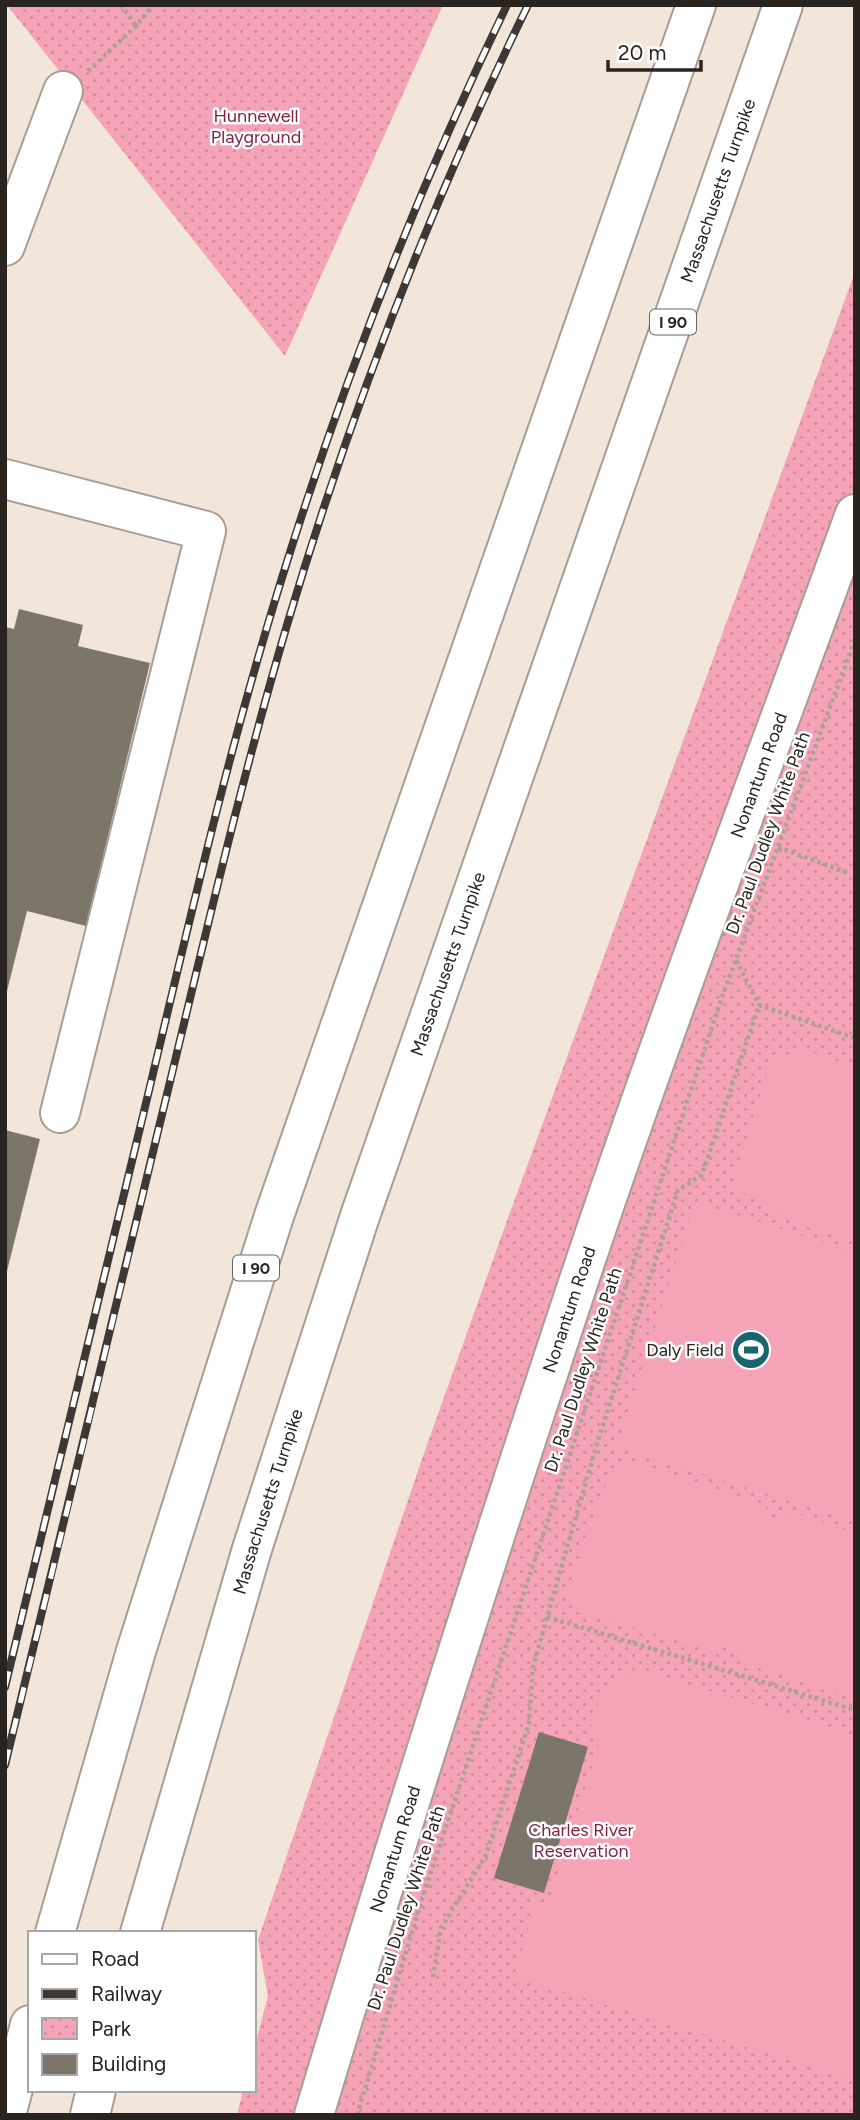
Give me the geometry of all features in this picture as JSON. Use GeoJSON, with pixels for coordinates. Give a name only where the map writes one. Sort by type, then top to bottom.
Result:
{"type":"FeatureCollection","features":[{"type":"Feature","properties":{"kind":"main road","name":"I 90"},"geometry":{"type":"LineString","coordinates":[[56,1931],[136,1651],[270,1228],[696,5]]}},
{"type":"Feature","properties":{"kind":"main road","name":"Massachusetts Turnpike"},"geometry":{"type":"LineString","coordinates":[[141,1931],[252,1549],[360,1216],[783,5]]}},
{"type":"Feature","properties":{"kind":"main road"},"geometry":{"type":"LineString","coordinates":[[5,246],[63,91]]}},
{"type":"Feature","properties":{"kind":"main road"},"geometry":{"type":"LineString","coordinates":[[5,479],[206,531],[60,1113]]}},
{"type":"Feature","properties":{"kind":"main road","name":"Nonantum Road"},"geometry":{"type":"LineString","coordinates":[[314,2115],[475,1593],[577,1286],[855,514]]}},
{"type":"Feature","properties":{"kind":"main road"},"geometry":{"type":"LineString","coordinates":[[6,2115],[28,2032]]}},
{"type":"Feature","properties":{"kind":"main road"},"geometry":{"type":"LineString","coordinates":[[90,2115],[96,2092]]}},
{"type":"Feature","properties":{"kind":"path"},"geometry":{"type":"LineString","coordinates":[[121,5],[136,26]]}},
{"type":"Feature","properties":{"kind":"path"},"geometry":{"type":"LineString","coordinates":[[63,91],[136,26],[153,5]]}},
{"type":"Feature","properties":{"kind":"path","name":"Dr. Paul Dudley White Path"},"geometry":{"type":"LineString","coordinates":[[357,2115],[400,1967],[722,997],[855,640]]}},
{"type":"Feature","properties":{"kind":"path"},"geometry":{"type":"LineString","coordinates":[[778,846],[848,873]]}},
{"type":"Feature","properties":{"kind":"path"},"geometry":{"type":"LineString","coordinates":[[736,960],[759,1005],[855,1038]]}},
{"type":"Feature","properties":{"kind":"path"},"geometry":{"type":"LineString","coordinates":[[433,1977],[441,1928],[486,1855],[529,1723],[533,1667],[596,1447],[678,1190],[702,1175],[759,1005]]}},
{"type":"Feature","properties":{"kind":"path"},"geometry":{"type":"LineString","coordinates":[[547,1617],[855,1710]]}},
{"type":"Feature","properties":{"kind":"green space","name":"Hunnewell Playground"},"geometry":{"type":"Polygon","coordinates":[[[7,5],[443,5],[285,356],[7,5]]]}},
{"type":"Feature","properties":{"kind":"green space","name":"Charles River Reservation"},"geometry":{"type":"Polygon","coordinates":[[[855,272],[855,2115],[237,2115],[243,2092],[256,2092],[256,2042],[268,1996],[258,1940],[422,1459],[855,272]]]}},
{"type":"Feature","properties":{"kind":"green space"},"geometry":{"type":"Polygon","coordinates":[[[800,1048],[855,1068],[855,1242],[793,1223],[764,1201],[731,1189],[769,1065],[800,1048]]]}},
{"type":"Feature","properties":{"kind":"green space","name":"Daly Field"},"geometry":{"type":"Polygon","coordinates":[[[695,1202],[855,1252],[855,1522],[617,1447],[695,1202]]]}},
{"type":"Feature","properties":{"kind":"green space"},"geometry":{"type":"Polygon","coordinates":[[[625,1460],[765,1505],[774,1523],[792,1512],[855,1533],[855,1697],[747,1664],[734,1643],[715,1652],[580,1612],[568,1591],[612,1469],[625,1460]]]}},
{"type":"Feature","properties":{"kind":"green space"},"geometry":{"type":"Polygon","coordinates":[[[637,1668],[855,1736],[855,2080],[514,1977],[536,1901],[548,1904],[600,1741],[588,1736],[601,1694],[637,1668]]]}},
{"type":"Feature","properties":{"kind":"building"},"geometry":{"type":"Polygon","coordinates":[[[19,609],[83,625],[78,646],[150,663],[86,926],[27,911],[6,995],[5,627],[14,629],[19,609]]]}},
{"type":"Feature","properties":{"kind":"building"},"geometry":{"type":"Polygon","coordinates":[[[5,1130],[40,1139],[6,1275],[5,1275],[5,1130]]]}},
{"type":"Feature","properties":{"kind":"building"},"geometry":{"type":"Polygon","coordinates":[[[539,1732],[588,1747],[544,1893],[494,1878],[539,1732]]]}},
{"type":"Feature","properties":{"kind":"railway"},"geometry":{"type":"LineString","coordinates":[[5,1687],[206,853],[281,581],[329,434],[383,289],[442,146],[507,5]]}},
{"type":"Feature","properties":{"kind":"railway"},"geometry":{"type":"LineString","coordinates":[[5,1765],[220,875],[287,625],[365,388],[395,310],[458,156],[528,5]]}},
{"type":"Feature","properties":{"kind":"place","name":"Daly Field"},"geometry":{"type":"Point","coordinates":[751,1350]}}]}
